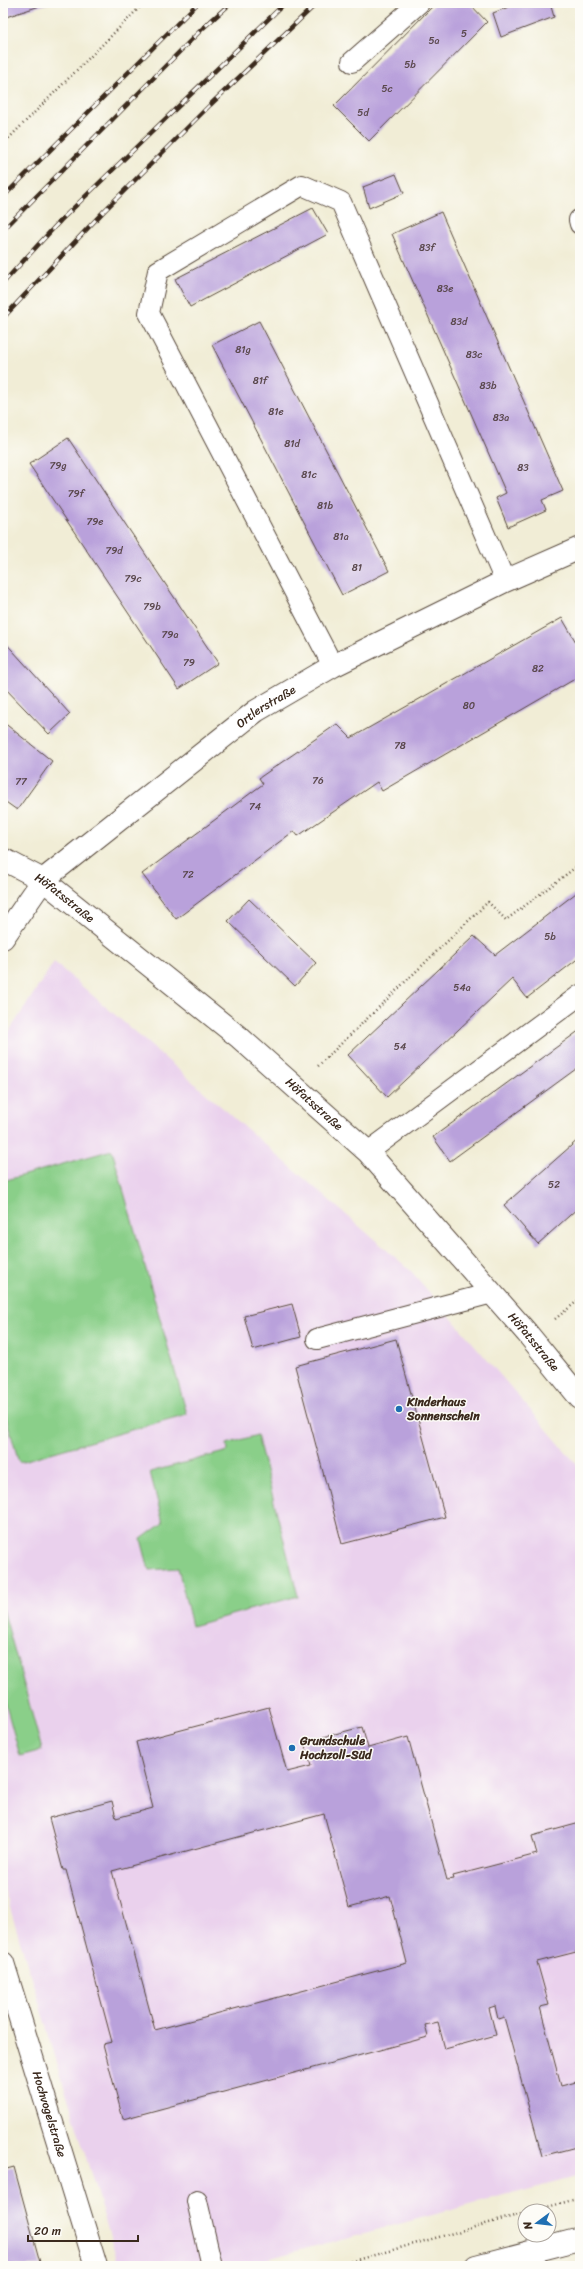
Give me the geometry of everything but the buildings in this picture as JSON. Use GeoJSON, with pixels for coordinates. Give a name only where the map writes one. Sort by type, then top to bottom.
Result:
{"type":"FeatureCollection","features":[{"type":"Feature","properties":{"kind":"street","name":"Ortlerstraße"},"geometry":{"type":"LineString","coordinates":[[3,938],[42,880],[256,711],[333,666],[504,581],[578,553]]}},
{"type":"Feature","properties":{"kind":"street","name":"Höfatsstraße"},"geometry":{"type":"LineString","coordinates":[[3,859],[42,880],[234,1033],[368,1152],[492,1293],[580,1398]]}},
{"type":"Feature","properties":{"kind":"street","name":"Hochvogelstraße"},"geometry":{"type":"LineString","coordinates":[[3,1963],[96,2266]]}},
{"type":"Feature","properties":{"kind":"street"},"geometry":{"type":"LineString","coordinates":[[476,2266],[580,2239]]}},
{"type":"Feature","properties":{"kind":"lane"},"geometry":{"type":"LineString","coordinates":[[352,62],[419,3]]}},
{"type":"Feature","properties":{"kind":"lane"},"geometry":{"type":"LineString","coordinates":[[333,666],[149,313],[158,271],[302,185],[341,202],[504,581]]}},
{"type":"Feature","properties":{"kind":"lane"},"geometry":{"type":"LineString","coordinates":[[368,1152],[580,995]]}},
{"type":"Feature","properties":{"kind":"lane"},"geometry":{"type":"LineString","coordinates":[[317,1339],[492,1293]]}},
{"type":"Feature","properties":{"kind":"lane"},"geometry":{"type":"LineString","coordinates":[[196,2201],[212,2266]]}},
{"type":"Feature","properties":{"kind":"path"},"geometry":{"type":"LineString","coordinates":[[3,144],[144,3]]}},
{"type":"Feature","properties":{"kind":"path"},"geometry":{"type":"LineString","coordinates":[[296,1087],[488,902],[506,920],[580,864]]}},
{"type":"Feature","properties":{"kind":"path"},"geometry":{"type":"LineString","coordinates":[[557,2204],[580,2198]]}},
{"type":"Feature","properties":{"kind":"path"},"geometry":{"type":"LineString","coordinates":[[335,2266],[517,2215]]}},
{"type":"Feature","properties":{"kind":"shaded area","name":"Grundschule Hochzoll-Süd"},"geometry":{"type":"Polygon","coordinates":[[[54,962],[411,1271],[580,1468],[580,2176],[240,2266],[119,2266],[3,1885],[3,1041],[54,962]]]}},
{"type":"Feature","properties":{"kind":"green space"},"geometry":{"type":"Polygon","coordinates":[[[112,1150],[187,1414],[19,1462],[3,1407],[3,1181],[112,1150]]]}},
{"type":"Feature","properties":{"kind":"green space"},"geometry":{"type":"Polygon","coordinates":[[[257,1435],[298,1596],[192,1626],[178,1568],[149,1570],[141,1539],[163,1523],[150,1472],[228,1451],[227,1444],[257,1435]]]}},
{"type":"Feature","properties":{"kind":"green space"},"geometry":{"type":"Polygon","coordinates":[[[3,1609],[42,1750],[20,1756],[3,1695],[3,1609]]]}},
{"type":"Feature","properties":{"kind":"railway"},"geometry":{"type":"LineString","coordinates":[[3,197],[198,3]]}},
{"type":"Feature","properties":{"kind":"railway"},"geometry":{"type":"LineString","coordinates":[[3,230],[203,28],[231,3]]}},
{"type":"Feature","properties":{"kind":"railway"},"geometry":{"type":"LineString","coordinates":[[3,283],[61,220],[285,3]]}},
{"type":"Feature","properties":{"kind":"railway"},"geometry":{"type":"LineString","coordinates":[[3,318],[104,211],[210,105],[317,3]]}},
{"type":"Feature","properties":{"kind":"place","name":"Kinderhaus Sonnenschein"},"geometry":{"type":"Point","coordinates":[399,1409]}},
{"type":"Feature","properties":{"kind":"place","name":"Grundschule Hochzoll-Süd"},"geometry":{"type":"Point","coordinates":[292,1748]}}]}
